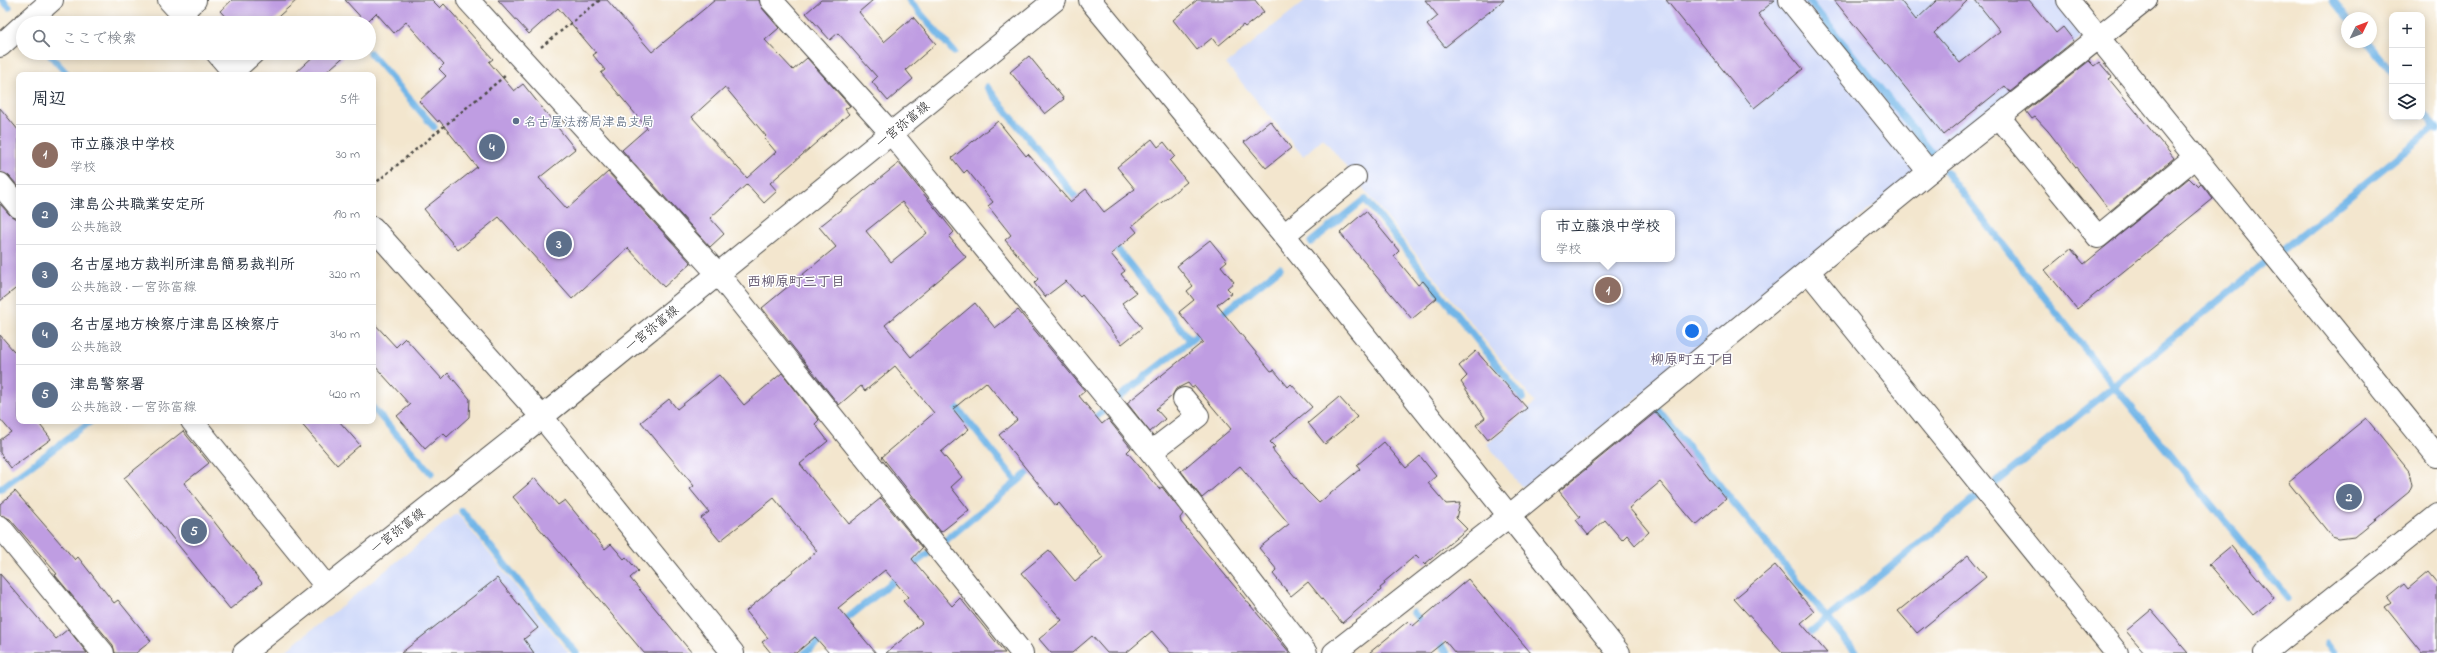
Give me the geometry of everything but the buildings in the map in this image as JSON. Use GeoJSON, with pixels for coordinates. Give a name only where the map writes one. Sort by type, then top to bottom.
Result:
{"type":"FeatureCollection","features":[{"type":"Feature","properties":{"kind":"street"},"geometry":{"type":"LineString","coordinates":[[34,16],[52,0]]}},
{"type":"Feature","properties":{"kind":"street"},"geometry":{"type":"LineString","coordinates":[[468,0],[718,274],[1022,653]]}},
{"type":"Feature","properties":{"kind":"street"},"geometry":{"type":"LineString","coordinates":[[772,0],[891,133],[1151,452],[1306,653]]}},
{"type":"Feature","properties":{"kind":"street","name":"一宮弥富線"},"geometry":{"type":"LineString","coordinates":[[244,653],[326,586],[542,416],[1055,0]]}},
{"type":"Feature","properties":{"kind":"street"},"geometry":{"type":"LineString","coordinates":[[1090,0],[1284,235],[1619,653]]}},
{"type":"Feature","properties":{"kind":"street"},"geometry":{"type":"LineString","coordinates":[[1790,0],[1929,172]]}},
{"type":"Feature","properties":{"kind":"street"},"geometry":{"type":"LineString","coordinates":[[2068,0],[2437,456]]}},
{"type":"Feature","properties":{"kind":"street"},"geometry":{"type":"LineString","coordinates":[[1334,653],[1509,516],[1929,172],[2146,0]]}},
{"type":"Feature","properties":{"kind":"street"},"geometry":{"type":"LineString","coordinates":[[0,46],[16,32]]}},
{"type":"Feature","properties":{"kind":"street"},"geometry":{"type":"LineString","coordinates":[[223,60],[234,72]]}},
{"type":"Feature","properties":{"kind":"street"},"geometry":{"type":"LineString","coordinates":[[236,72],[247,60]]}},
{"type":"Feature","properties":{"kind":"street"},"geometry":{"type":"LineString","coordinates":[[1999,117],[2098,237],[2195,157]]}},
{"type":"Feature","properties":{"kind":"street"},"geometry":{"type":"LineString","coordinates":[[1284,235],[1355,177]]}},
{"type":"Feature","properties":{"kind":"street"},"geometry":{"type":"LineString","coordinates":[[0,184],[16,204]]}},
{"type":"Feature","properties":{"kind":"street"},"geometry":{"type":"LineString","coordinates":[[376,231],[542,416],[733,653]]}},
{"type":"Feature","properties":{"kind":"street"},"geometry":{"type":"LineString","coordinates":[[1808,271],[2117,653]]}},
{"type":"Feature","properties":{"kind":"street"},"geometry":{"type":"LineString","coordinates":[[1151,452],[1198,416],[1184,399]]}},
{"type":"Feature","properties":{"kind":"street"},"geometry":{"type":"LineString","coordinates":[[194,424],[326,586]]}},
{"type":"Feature","properties":{"kind":"street"},"geometry":{"type":"LineString","coordinates":[[2265,653],[2437,515]]}},
{"type":"Feature","properties":{"kind":"street"},"geometry":{"type":"LineString","coordinates":[[0,527],[103,653]]}},
{"type":"Feature","properties":{"kind":"path"},"geometry":{"type":"LineString","coordinates":[[376,183],[523,61],[600,0]]}},
{"type":"Feature","properties":{"kind":"shaded area"},"geometry":{"type":"Polygon","coordinates":[[[1306,0],[2062,0],[2083,26],[2082,37],[1529,486],[1521,486],[1487,444],[1535,403],[1323,138],[1303,156],[1226,64],[1306,0]]]}},
{"type":"Feature","properties":{"kind":"shaded area"},"geometry":{"type":"Polygon","coordinates":[[[457,513],[569,653],[283,653],[457,513]]]}},
{"type":"Feature","properties":{"kind":"waterway"},"geometry":{"type":"LineString","coordinates":[[2,0],[9,7]]}},
{"type":"Feature","properties":{"kind":"waterway"},"geometry":{"type":"LineString","coordinates":[[909,0],[954,52]]}},
{"type":"Feature","properties":{"kind":"waterway"},"geometry":{"type":"LineString","coordinates":[[1808,0],[1934,155]]}},
{"type":"Feature","properties":{"kind":"waterway"},"geometry":{"type":"LineString","coordinates":[[2333,0],[2342,12]]}},
{"type":"Feature","properties":{"kind":"waterway"},"geometry":{"type":"LineString","coordinates":[[2372,48],[2389,69]]}},
{"type":"Feature","properties":{"kind":"waterway"},"geometry":{"type":"LineString","coordinates":[[54,60],[65,72]]}},
{"type":"Feature","properties":{"kind":"waterway"},"geometry":{"type":"LineString","coordinates":[[376,60],[434,127]]}},
{"type":"Feature","properties":{"kind":"waterway"},"geometry":{"type":"LineString","coordinates":[[987,87],[1081,204]]}},
{"type":"Feature","properties":{"kind":"waterway"},"geometry":{"type":"LineString","coordinates":[[2425,115],[2437,129]]}},
{"type":"Feature","properties":{"kind":"waterway"},"geometry":{"type":"LineString","coordinates":[[2282,250],[2435,127]]}},
{"type":"Feature","properties":{"kind":"waterway"},"geometry":{"type":"LineString","coordinates":[[1946,172],[2114,386],[2288,598]]}},
{"type":"Feature","properties":{"kind":"waterway"},"geometry":{"type":"LineString","coordinates":[[1311,242],[1365,199],[1523,398]]}},
{"type":"Feature","properties":{"kind":"waterway"},"geometry":{"type":"LineString","coordinates":[[1111,241],[1190,340]]}},
{"type":"Feature","properties":{"kind":"waterway"},"geometry":{"type":"LineString","coordinates":[[1991,487],[2267,261]]}},
{"type":"Feature","properties":{"kind":"waterway"},"geometry":{"type":"LineString","coordinates":[[1216,319],[1280,268]]}},
{"type":"Feature","properties":{"kind":"waterway"},"geometry":{"type":"LineString","coordinates":[[1118,398],[1204,330]]}},
{"type":"Feature","properties":{"kind":"waterway"},"geometry":{"type":"LineString","coordinates":[[950,399],[1017,482]]}},
{"type":"Feature","properties":{"kind":"waterway"},"geometry":{"type":"LineString","coordinates":[[1656,407],[1856,653]]}},
{"type":"Feature","properties":{"kind":"waterway"},"geometry":{"type":"LineString","coordinates":[[376,411],[431,473]]}},
{"type":"Feature","properties":{"kind":"waterway"},"geometry":{"type":"LineString","coordinates":[[1090,422],[1102,412]]}},
{"type":"Feature","properties":{"kind":"waterway"},"geometry":{"type":"LineString","coordinates":[[0,489],[87,424]]}},
{"type":"Feature","properties":{"kind":"waterway"},"geometry":{"type":"LineString","coordinates":[[946,540],[1035,467]]}},
{"type":"Feature","properties":{"kind":"waterway"},"geometry":{"type":"LineString","coordinates":[[1803,638],[1979,495]]}},
{"type":"Feature","properties":{"kind":"waterway"},"geometry":{"type":"LineString","coordinates":[[462,511],[576,653]]}},
{"type":"Feature","properties":{"kind":"waterway"},"geometry":{"type":"LineString","coordinates":[[908,569],[927,554]]}},
{"type":"Feature","properties":{"kind":"waterway"},"geometry":{"type":"LineString","coordinates":[[840,624],[900,576]]}},
{"type":"Feature","properties":{"kind":"waterway"},"geometry":{"type":"LineString","coordinates":[[1413,612],[1425,627]]}},
{"type":"Feature","properties":{"kind":"waterway"},"geometry":{"type":"LineString","coordinates":[[805,653],[826,636]]}},
{"type":"Feature","properties":{"kind":"waterway"},"geometry":{"type":"LineString","coordinates":[[1435,638],[1447,653]]}},
{"type":"Feature","properties":{"kind":"waterway"},"geometry":{"type":"LineString","coordinates":[[2326,644],[2333,653]]}},
{"type":"Feature","properties":{"kind":"place","name":"名古屋法務局津島支局"},"geometry":{"type":"Point","coordinates":[516,121]}},
{"type":"Feature","properties":{"kind":"place","name":"名古屋地方検察庁津島区検察庁"},"geometry":{"type":"Point","coordinates":[492,147]}},
{"type":"Feature","properties":{"kind":"place","name":"名古屋地方裁判所津島簡易裁判所"},"geometry":{"type":"Point","coordinates":[559,244]}},
{"type":"Feature","properties":{"kind":"place","name":"市立藤浪中学校"},"geometry":{"type":"Point","coordinates":[1608,290]}},
{"type":"Feature","properties":{"kind":"place","name":"津島公共職業安定所"},"geometry":{"type":"Point","coordinates":[2349,497]}},
{"type":"Feature","properties":{"kind":"place","name":"津島警察署"},"geometry":{"type":"Point","coordinates":[194,531]}},
{"type":"Feature","properties":{"kind":"district","name":"西柳原町三丁目"},"geometry":{"type":"Point","coordinates":[796,281]}},
{"type":"Feature","properties":{"kind":"district","name":"柳原町五丁目"},"geometry":{"type":"Point","coordinates":[1692,359]}}]}
